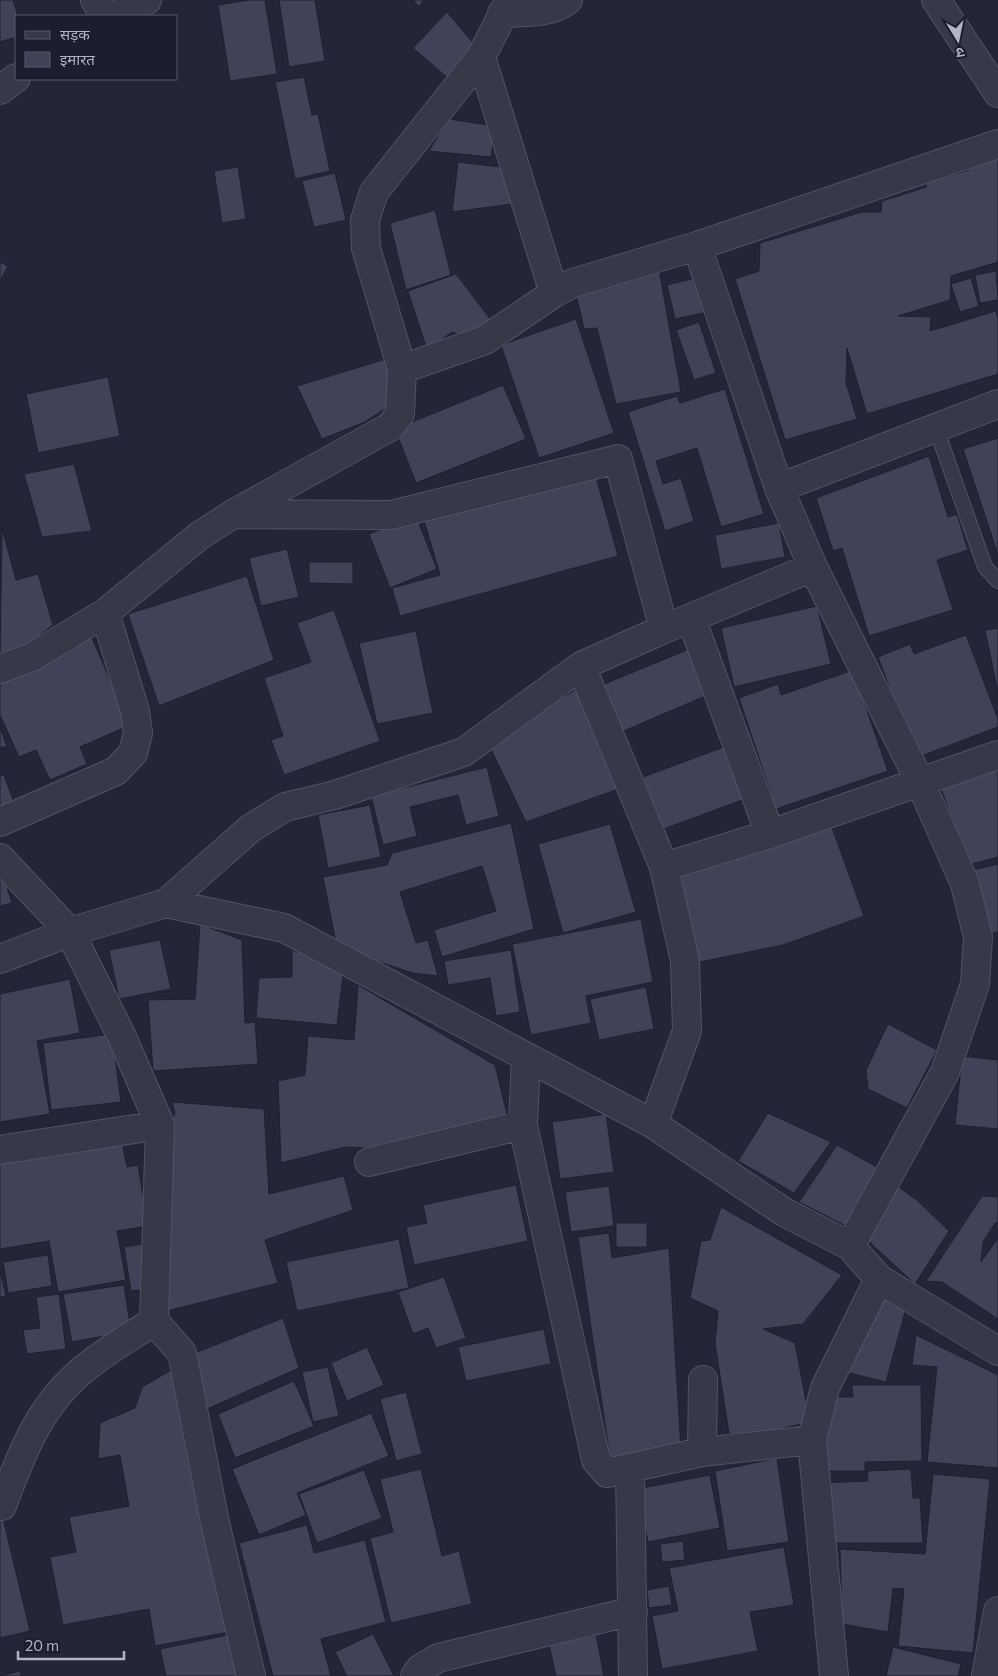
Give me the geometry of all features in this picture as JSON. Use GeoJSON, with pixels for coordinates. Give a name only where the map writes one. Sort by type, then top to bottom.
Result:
{"type":"FeatureCollection","features":[{"type":"Feature","properties":{"kind":"street"},"geometry":{"type":"LineString","coordinates":[[95,0],[104,15]]}},
{"type":"Feature","properties":{"kind":"street"},"geometry":{"type":"LineString","coordinates":[[116,15],[147,0]]}},
{"type":"Feature","properties":{"kind":"street"},"geometry":{"type":"LineString","coordinates":[[0,669],[32,657],[105,613],[199,536],[232,514],[390,427],[400,414],[402,369],[366,248],[365,220],[374,192],[481,57],[506,6],[543,10],[561,6],[568,0]]}},
{"type":"Feature","properties":{"kind":"street"},"geometry":{"type":"LineString","coordinates":[[936,0],[998,93]]}},
{"type":"Feature","properties":{"kind":"street"},"geometry":{"type":"LineString","coordinates":[[481,57],[554,293]]}},
{"type":"Feature","properties":{"kind":"street"},"geometry":{"type":"LineString","coordinates":[[0,90],[15,79]]}},
{"type":"Feature","properties":{"kind":"street"},"geometry":{"type":"LineString","coordinates":[[402,369],[486,340],[554,293],[573,283],[697,246],[998,144]]}},
{"type":"Feature","properties":{"kind":"street"},"geometry":{"type":"LineString","coordinates":[[697,246],[779,488],[813,566],[920,782],[965,884],[978,937],[975,984],[945,1072],[850,1246]]}},
{"type":"Feature","properties":{"kind":"street"},"geometry":{"type":"LineString","coordinates":[[779,488],[998,404]]}},
{"type":"Feature","properties":{"kind":"street"},"geometry":{"type":"LineString","coordinates":[[232,514],[391,515],[618,459],[664,629]]}},
{"type":"Feature","properties":{"kind":"street"},"geometry":{"type":"LineString","coordinates":[[0,959],[70,932],[166,903],[251,828],[285,807],[344,792],[464,752],[581,666],[813,566]]}},
{"type":"Feature","properties":{"kind":"street"},"geometry":{"type":"LineString","coordinates":[[0,822],[116,771],[133,752],[138,733],[135,711],[105,613]]}},
{"type":"Feature","properties":{"kind":"street"},"geometry":{"type":"LineString","coordinates":[[691,618],[770,834]]}},
{"type":"Feature","properties":{"kind":"street"},"geometry":{"type":"LineString","coordinates":[[581,666],[664,867],[685,961],[687,1031],[653,1124]]}},
{"type":"Feature","properties":{"kind":"street"},"geometry":{"type":"LineString","coordinates":[[664,867],[770,834],[998,755]]}},
{"type":"Feature","properties":{"kind":"street"},"geometry":{"type":"LineString","coordinates":[[0,858],[70,932],[122,1037],[160,1125],[154,1321],[182,1353],[216,1523],[251,1676]]}},
{"type":"Feature","properties":{"kind":"street"},"geometry":{"type":"LineString","coordinates":[[166,903],[284,928],[653,1124],[784,1212],[850,1246],[879,1279],[998,1351]]}},
{"type":"Feature","properties":{"kind":"street"},"geometry":{"type":"LineString","coordinates":[[526,1057],[523,1125],[596,1460],[607,1473],[702,1452],[812,1440]]}},
{"type":"Feature","properties":{"kind":"street"},"geometry":{"type":"LineString","coordinates":[[0,1150],[160,1125]]}},
{"type":"Feature","properties":{"kind":"street"},"geometry":{"type":"LineString","coordinates":[[369,1162],[523,1125]]}},
{"type":"Feature","properties":{"kind":"street"},"geometry":{"type":"LineString","coordinates":[[834,1676],[812,1440],[825,1388],[879,1279]]}},
{"type":"Feature","properties":{"kind":"street"},"geometry":{"type":"LineString","coordinates":[[2,1506],[18,1462],[43,1412],[78,1374],[154,1321]]}},
{"type":"Feature","properties":{"kind":"street"},"geometry":{"type":"LineString","coordinates":[[702,1452],[703,1380]]}},
{"type":"Feature","properties":{"kind":"street"},"geometry":{"type":"LineString","coordinates":[[630,1469],[633,1676]]}},
{"type":"Feature","properties":{"kind":"street"},"geometry":{"type":"LineString","coordinates":[[986,1676],[998,1611]]}},
{"type":"Feature","properties":{"kind":"street"},"geometry":{"type":"LineString","coordinates":[[415,1676],[420,1669],[438,1658],[633,1612]]}},
{"type":"Feature","properties":{"kind":"lane"},"geometry":{"type":"LineString","coordinates":[[936,428],[985,567],[998,581]]}},
{"type":"Feature","properties":{"kind":"building"},"geometry":{"type":"Polygon","coordinates":[[[0,0],[13,0],[18,15],[15,15],[15,37],[0,42],[0,0]]]}},
{"type":"Feature","properties":{"kind":"building"},"geometry":{"type":"Polygon","coordinates":[[[250,0],[265,0],[277,74],[230,81],[218,5],[250,0]]]}},
{"type":"Feature","properties":{"kind":"building"},"geometry":{"type":"Polygon","coordinates":[[[279,0],[315,0],[325,61],[289,67],[279,0]]]}},
{"type":"Feature","properties":{"kind":"building"},"geometry":{"type":"Polygon","coordinates":[[[413,0],[424,0],[419,7],[413,0]]]}},
{"type":"Feature","properties":{"kind":"building"},"geometry":{"type":"Polygon","coordinates":[[[447,12],[473,43],[449,79],[413,48],[447,12]]]}},
{"type":"Feature","properties":{"kind":"building"},"geometry":{"type":"Polygon","coordinates":[[[304,77],[312,115],[318,114],[330,171],[295,179],[275,82],[304,77]]]}},
{"type":"Feature","properties":{"kind":"building"},"geometry":{"type":"Polygon","coordinates":[[[448,119],[496,126],[491,157],[429,151],[448,119]]]}},
{"type":"Feature","properties":{"kind":"building"},"geometry":{"type":"Polygon","coordinates":[[[998,154],[998,262],[951,276],[950,300],[898,316],[931,317],[930,331],[996,311],[998,318],[998,374],[867,414],[847,348],[846,383],[857,419],[785,440],[735,279],[759,271],[760,243],[862,212],[881,212],[882,201],[927,187],[925,183],[969,170],[967,163],[998,154]]]}},
{"type":"Feature","properties":{"kind":"building"},"geometry":{"type":"Polygon","coordinates":[[[458,162],[509,168],[520,203],[452,212],[458,162]]]}},
{"type":"Feature","properties":{"kind":"building"},"geometry":{"type":"Polygon","coordinates":[[[238,167],[246,219],[222,223],[214,171],[238,167]]]}},
{"type":"Feature","properties":{"kind":"building"},"geometry":{"type":"Polygon","coordinates":[[[335,173],[346,220],[314,227],[302,181],[335,173]]]}},
{"type":"Feature","properties":{"kind":"building"},"geometry":{"type":"Polygon","coordinates":[[[435,210],[451,275],[406,290],[390,223],[435,210]]]}},
{"type":"Feature","properties":{"kind":"building"},"geometry":{"type":"Polygon","coordinates":[[[0,262],[8,266],[0,281],[0,262]]]}},
{"type":"Feature","properties":{"kind":"building"},"geometry":{"type":"Polygon","coordinates":[[[659,269],[681,392],[616,404],[597,328],[584,329],[575,289],[659,269]]]}},
{"type":"Feature","properties":{"kind":"building"},"geometry":{"type":"Polygon","coordinates":[[[996,271],[998,300],[980,303],[975,275],[996,271]]]}},
{"type":"Feature","properties":{"kind":"building"},"geometry":{"type":"Polygon","coordinates":[[[456,274],[494,324],[472,340],[452,332],[427,350],[408,291],[456,274]]]}},
{"type":"Feature","properties":{"kind":"building"},"geometry":{"type":"Polygon","coordinates":[[[700,277],[708,312],[675,319],[667,285],[700,277]]]}},
{"type":"Feature","properties":{"kind":"building"},"geometry":{"type":"Polygon","coordinates":[[[971,278],[979,306],[960,312],[951,284],[971,278]]]}},
{"type":"Feature","properties":{"kind":"building"},"geometry":{"type":"Polygon","coordinates":[[[576,319],[614,433],[539,458],[501,345],[576,319]]]}},
{"type":"Feature","properties":{"kind":"building"},"geometry":{"type":"Polygon","coordinates":[[[699,322],[716,373],[694,380],[676,330],[699,322]]]}},
{"type":"Feature","properties":{"kind":"building"},"geometry":{"type":"Polygon","coordinates":[[[389,358],[389,406],[365,422],[322,439],[297,386],[389,358]]]}},
{"type":"Feature","properties":{"kind":"building"},"geometry":{"type":"Polygon","coordinates":[[[108,377],[120,436],[38,453],[26,394],[108,377]]]}},
{"type":"Feature","properties":{"kind":"building"},"geometry":{"type":"Polygon","coordinates":[[[503,385],[526,439],[416,483],[395,429],[503,385]]]}},
{"type":"Feature","properties":{"kind":"building"},"geometry":{"type":"Polygon","coordinates":[[[725,389],[764,514],[721,527],[697,448],[656,461],[663,484],[681,478],[694,521],[665,531],[628,412],[677,396],[680,403],[725,389]]]}},
{"type":"Feature","properties":{"kind":"building"},"geometry":{"type":"Polygon","coordinates":[[[998,438],[998,555],[963,449],[998,438]]]}},
{"type":"Feature","properties":{"kind":"building"},"geometry":{"type":"Polygon","coordinates":[[[929,456],[948,517],[957,514],[968,550],[937,560],[953,610],[869,636],[842,548],[833,551],[816,498],[929,456]]]}},
{"type":"Feature","properties":{"kind":"building"},"geometry":{"type":"Polygon","coordinates":[[[74,464],[92,531],[42,537],[24,474],[74,464]]]}},
{"type":"Feature","properties":{"kind":"building"},"geometry":{"type":"Polygon","coordinates":[[[595,473],[618,556],[400,616],[392,588],[440,575],[424,520],[595,473]]]}},
{"type":"Feature","properties":{"kind":"building"},"geometry":{"type":"Polygon","coordinates":[[[416,516],[437,569],[390,588],[369,534],[416,516]]]}},
{"type":"Feature","properties":{"kind":"building"},"geometry":{"type":"Polygon","coordinates":[[[779,523],[785,557],[721,569],[715,535],[779,523]]]}},
{"type":"Feature","properties":{"kind":"building"},"geometry":{"type":"Polygon","coordinates":[[[2,528],[16,580],[38,574],[53,625],[14,655],[0,660],[2,528]]]}},
{"type":"Feature","properties":{"kind":"building"},"geometry":{"type":"Polygon","coordinates":[[[287,549],[299,597],[261,606],[249,558],[287,549]]]}},
{"type":"Feature","properties":{"kind":"building"},"geometry":{"type":"Polygon","coordinates":[[[309,562],[353,562],[353,584],[309,583],[309,562]]]}},
{"type":"Feature","properties":{"kind":"building"},"geometry":{"type":"Polygon","coordinates":[[[247,576],[274,660],[159,706],[128,614],[247,576]]]}},
{"type":"Feature","properties":{"kind":"building"},"geometry":{"type":"Polygon","coordinates":[[[817,606],[831,664],[734,687],[721,628],[817,606]]]}},
{"type":"Feature","properties":{"kind":"building"},"geometry":{"type":"Polygon","coordinates":[[[334,610],[380,741],[284,775],[271,740],[283,736],[264,678],[311,662],[297,623],[334,610]]]}},
{"type":"Feature","properties":{"kind":"building"},"geometry":{"type":"Polygon","coordinates":[[[998,628],[998,693],[985,630],[998,628]]]}},
{"type":"Feature","properties":{"kind":"building"},"geometry":{"type":"Polygon","coordinates":[[[416,631],[433,713],[377,724],[359,643],[416,631]]]}},
{"type":"Feature","properties":{"kind":"building"},"geometry":{"type":"Polygon","coordinates":[[[966,635],[998,719],[998,727],[916,758],[878,657],[910,644],[914,654],[966,635]]]}},
{"type":"Feature","properties":{"kind":"building"},"geometry":{"type":"Polygon","coordinates":[[[91,636],[130,725],[80,747],[87,764],[50,780],[36,750],[19,757],[0,715],[0,675],[91,636]]]}},
{"type":"Feature","properties":{"kind":"building"},"geometry":{"type":"Polygon","coordinates":[[[694,647],[710,694],[619,733],[602,685],[694,647]]]}},
{"type":"Feature","properties":{"kind":"building"},"geometry":{"type":"Polygon","coordinates":[[[853,670],[888,771],[776,809],[739,698],[778,684],[781,695],[853,670]]]}},
{"type":"Feature","properties":{"kind":"building"},"geometry":{"type":"Polygon","coordinates":[[[582,686],[624,787],[526,822],[488,743],[582,686]]]}},
{"type":"Feature","properties":{"kind":"building"},"geometry":{"type":"Polygon","coordinates":[[[0,727],[7,746],[0,748],[0,727]]]}},
{"type":"Feature","properties":{"kind":"building"},"geometry":{"type":"Polygon","coordinates":[[[732,744],[753,796],[661,830],[643,777],[732,744]]]}},
{"type":"Feature","properties":{"kind":"building"},"geometry":{"type":"Polygon","coordinates":[[[998,761],[998,857],[968,865],[939,783],[998,761]]]}},
{"type":"Feature","properties":{"kind":"building"},"geometry":{"type":"Polygon","coordinates":[[[487,767],[499,816],[466,825],[458,795],[410,807],[417,836],[383,845],[371,796],[487,767]]]}},
{"type":"Feature","properties":{"kind":"building"},"geometry":{"type":"Polygon","coordinates":[[[4,775],[16,808],[0,815],[0,776],[4,775]]]}},
{"type":"Feature","properties":{"kind":"building"},"geometry":{"type":"Polygon","coordinates":[[[370,805],[381,857],[328,868],[318,815],[370,805]]]}},
{"type":"Feature","properties":{"kind":"building"},"geometry":{"type":"Polygon","coordinates":[[[830,822],[864,916],[783,945],[695,963],[676,876],[830,822]]]}},
{"type":"Feature","properties":{"kind":"building"},"geometry":{"type":"Polygon","coordinates":[[[511,823],[534,929],[442,957],[434,930],[496,911],[482,866],[400,892],[416,943],[428,940],[438,976],[413,973],[337,948],[323,877],[387,865],[392,853],[511,823]]]}},
{"type":"Feature","properties":{"kind":"building"},"geometry":{"type":"Polygon","coordinates":[[[610,824],[636,912],[563,933],[538,844],[610,824]]]}},
{"type":"Feature","properties":{"kind":"building"},"geometry":{"type":"Polygon","coordinates":[[[998,864],[998,932],[983,936],[969,871],[998,864]]]}},
{"type":"Feature","properties":{"kind":"building"},"geometry":{"type":"Polygon","coordinates":[[[3,874],[12,903],[0,906],[0,875],[3,874]]]}},
{"type":"Feature","properties":{"kind":"building"},"geometry":{"type":"Polygon","coordinates":[[[641,919],[653,982],[586,996],[591,1023],[531,1035],[512,944],[641,919]]]}},
{"type":"Feature","properties":{"kind":"building"},"geometry":{"type":"Polygon","coordinates":[[[200,924],[242,940],[245,1023],[255,1022],[258,1064],[153,1071],[148,1000],[195,999],[200,924]]]}},
{"type":"Feature","properties":{"kind":"building"},"geometry":{"type":"Polygon","coordinates":[[[160,940],[171,989],[119,999],[109,950],[160,940]]]}},
{"type":"Feature","properties":{"kind":"building"},"geometry":{"type":"Polygon","coordinates":[[[292,950],[344,968],[337,1025],[256,1018],[259,978],[292,977],[292,950]]]}},
{"type":"Feature","properties":{"kind":"building"},"geometry":{"type":"Polygon","coordinates":[[[511,950],[520,1012],[496,1016],[490,978],[448,985],[444,961],[511,950]]]}},
{"type":"Feature","properties":{"kind":"building"},"geometry":{"type":"Polygon","coordinates":[[[70,979],[80,1033],[37,1041],[50,1114],[0,1122],[0,994],[70,979]]]}},
{"type":"Feature","properties":{"kind":"building"},"geometry":{"type":"Polygon","coordinates":[[[358,985],[495,1065],[508,1118],[366,1148],[345,1147],[281,1163],[278,1081],[305,1075],[308,1036],[354,1040],[358,985]]]}},
{"type":"Feature","properties":{"kind":"building"},"geometry":{"type":"Polygon","coordinates":[[[646,987],[654,1029],[599,1040],[590,999],[646,987]]]}},
{"type":"Feature","properties":{"kind":"building"},"geometry":{"type":"Polygon","coordinates":[[[888,1024],[937,1050],[907,1108],[868,1089],[866,1070],[888,1024]]]}},
{"type":"Feature","properties":{"kind":"building"},"geometry":{"type":"Polygon","coordinates":[[[112,1034],[121,1102],[51,1110],[43,1043],[112,1034]]]}},
{"type":"Feature","properties":{"kind":"building"},"geometry":{"type":"Polygon","coordinates":[[[998,1053],[998,1129],[955,1125],[962,1056],[997,1060],[998,1053]]]}},
{"type":"Feature","properties":{"kind":"building"},"geometry":{"type":"Polygon","coordinates":[[[172,1102],[264,1109],[269,1194],[344,1176],[353,1210],[265,1240],[278,1283],[163,1312],[162,1243],[171,1229],[164,1133],[175,1113],[172,1102]]]}},
{"type":"Feature","properties":{"kind":"building"},"geometry":{"type":"Polygon","coordinates":[[[768,1113],[831,1142],[794,1193],[738,1161],[768,1113]]]}},
{"type":"Feature","properties":{"kind":"building"},"geometry":{"type":"Polygon","coordinates":[[[606,1114],[614,1172],[560,1179],[552,1122],[606,1114]]]}},
{"type":"Feature","properties":{"kind":"building"},"geometry":{"type":"Polygon","coordinates":[[[122,1142],[127,1167],[138,1165],[148,1226],[117,1231],[126,1280],[58,1292],[49,1241],[0,1249],[0,1161],[122,1142]]]}},
{"type":"Feature","properties":{"kind":"building"},"geometry":{"type":"Polygon","coordinates":[[[837,1145],[886,1172],[850,1228],[799,1202],[837,1145]]]}},
{"type":"Feature","properties":{"kind":"building"},"geometry":{"type":"Polygon","coordinates":[[[516,1185],[528,1241],[414,1265],[406,1227],[427,1223],[423,1205],[516,1185]]]}},
{"type":"Feature","properties":{"kind":"building"},"geometry":{"type":"Polygon","coordinates":[[[896,1185],[918,1201],[949,1231],[915,1284],[865,1238],[896,1185]]]}},
{"type":"Feature","properties":{"kind":"building"},"geometry":{"type":"Polygon","coordinates":[[[609,1186],[614,1226],[571,1232],[565,1192],[609,1186]]]}},
{"type":"Feature","properties":{"kind":"building"},"geometry":{"type":"Polygon","coordinates":[[[982,1196],[998,1197],[998,1223],[995,1223],[983,1242],[981,1262],[998,1238],[998,1319],[942,1282],[926,1281],[982,1196]]]}},
{"type":"Feature","properties":{"kind":"building"},"geometry":{"type":"Polygon","coordinates":[[[721,1207],[842,1275],[803,1324],[763,1329],[795,1343],[810,1422],[762,1433],[729,1434],[715,1343],[718,1311],[690,1298],[701,1241],[710,1240],[721,1207]]]}},
{"type":"Feature","properties":{"kind":"building"},"geometry":{"type":"Polygon","coordinates":[[[616,1223],[647,1223],[647,1247],[616,1247],[616,1223]]]}},
{"type":"Feature","properties":{"kind":"building"},"geometry":{"type":"Polygon","coordinates":[[[609,1233],[612,1258],[669,1248],[681,1450],[610,1459],[578,1237],[609,1233]]]}},
{"type":"Feature","properties":{"kind":"building"},"geometry":{"type":"Polygon","coordinates":[[[399,1239],[409,1288],[297,1311],[286,1262],[399,1239]]]}},
{"type":"Feature","properties":{"kind":"building"},"geometry":{"type":"Polygon","coordinates":[[[142,1244],[149,1289],[131,1291],[124,1247],[142,1244]]]}},
{"type":"Feature","properties":{"kind":"building"},"geometry":{"type":"Polygon","coordinates":[[[48,1255],[52,1286],[8,1293],[3,1262],[48,1255]]]}},
{"type":"Feature","properties":{"kind":"building"},"geometry":{"type":"Polygon","coordinates":[[[0,1271],[6,1296],[0,1297],[0,1271]]]}},
{"type":"Feature","properties":{"kind":"building"},"geometry":{"type":"Polygon","coordinates":[[[444,1277],[466,1338],[436,1348],[428,1328],[413,1334],[398,1292],[444,1277]]]}},
{"type":"Feature","properties":{"kind":"building"},"geometry":{"type":"Polygon","coordinates":[[[124,1285],[131,1331],[72,1342],[63,1294],[124,1285]]]}},
{"type":"Feature","properties":{"kind":"building"},"geometry":{"type":"Polygon","coordinates":[[[880,1286],[908,1301],[886,1382],[841,1371],[880,1286]]]}},
{"type":"Feature","properties":{"kind":"building"},"geometry":{"type":"Polygon","coordinates":[[[59,1294],[66,1349],[27,1354],[23,1330],[40,1328],[36,1297],[59,1294]]]}},
{"type":"Feature","properties":{"kind":"building"},"geometry":{"type":"Polygon","coordinates":[[[283,1318],[299,1368],[207,1409],[195,1353],[283,1318]]]}},
{"type":"Feature","properties":{"kind":"building"},"geometry":{"type":"Polygon","coordinates":[[[544,1329],[551,1364],[466,1381],[458,1347],[544,1329]]]}},
{"type":"Feature","properties":{"kind":"building"},"geometry":{"type":"Polygon","coordinates":[[[916,1335],[998,1375],[998,1468],[927,1462],[937,1367],[912,1365],[916,1335]]]}},
{"type":"Feature","properties":{"kind":"building"},"geometry":{"type":"Polygon","coordinates":[[[367,1347],[384,1385],[347,1401],[331,1363],[367,1347]]]}},
{"type":"Feature","properties":{"kind":"building"},"geometry":{"type":"Polygon","coordinates":[[[180,1365],[229,1632],[155,1646],[149,1609],[63,1625],[50,1557],[76,1552],[69,1517],[129,1506],[120,1455],[98,1459],[100,1423],[135,1408],[142,1387],[180,1365]]]}},
{"type":"Feature","properties":{"kind":"building"},"geometry":{"type":"Polygon","coordinates":[[[328,1367],[339,1416],[313,1422],[302,1372],[328,1367]]]}},
{"type":"Feature","properties":{"kind":"building"},"geometry":{"type":"Polygon","coordinates":[[[294,1381],[314,1426],[235,1458],[218,1414],[294,1381]]]}},
{"type":"Feature","properties":{"kind":"building"},"geometry":{"type":"Polygon","coordinates":[[[852,1385],[921,1385],[922,1461],[865,1462],[865,1471],[821,1471],[825,1397],[853,1397],[852,1385]]]}},
{"type":"Feature","properties":{"kind":"building"},"geometry":{"type":"Polygon","coordinates":[[[406,1392],[422,1454],[396,1461],[380,1399],[406,1392]]]}},
{"type":"Feature","properties":{"kind":"building"},"geometry":{"type":"Polygon","coordinates":[[[371,1413],[389,1456],[297,1493],[306,1515],[259,1535],[232,1469],[371,1413]]]}},
{"type":"Feature","properties":{"kind":"building"},"geometry":{"type":"Polygon","coordinates":[[[777,1458],[789,1542],[727,1551],[715,1471],[777,1458]]]}},
{"type":"Feature","properties":{"kind":"building"},"geometry":{"type":"Polygon","coordinates":[[[421,1469],[442,1556],[459,1551],[472,1604],[391,1623],[370,1538],[393,1532],[380,1479],[421,1469]]]}},
{"type":"Feature","properties":{"kind":"building"},"geometry":{"type":"Polygon","coordinates":[[[911,1469],[913,1498],[920,1498],[923,1543],[827,1543],[822,1483],[868,1481],[867,1471],[911,1469]]]}},
{"type":"Feature","properties":{"kind":"building"},"geometry":{"type":"Polygon","coordinates":[[[364,1470],[382,1518],[317,1543],[299,1494],[364,1470]]]}},
{"type":"Feature","properties":{"kind":"building"},"geometry":{"type":"Polygon","coordinates":[[[933,1474],[990,1479],[973,1653],[898,1646],[904,1589],[893,1588],[888,1632],[842,1624],[840,1549],[925,1554],[933,1474]]]}},
{"type":"Feature","properties":{"kind":"building"},"geometry":{"type":"Polygon","coordinates":[[[710,1475],[720,1528],[648,1542],[637,1489],[710,1475]]]}},
{"type":"Feature","properties":{"kind":"building"},"geometry":{"type":"Polygon","coordinates":[[[2,1514],[30,1631],[0,1638],[0,1515],[2,1514]]]}},
{"type":"Feature","properties":{"kind":"building"},"geometry":{"type":"Polygon","coordinates":[[[307,1525],[314,1553],[365,1540],[386,1622],[321,1639],[331,1676],[273,1676],[239,1543],[307,1525]]]}},
{"type":"Feature","properties":{"kind":"building"},"geometry":{"type":"Polygon","coordinates":[[[683,1541],[685,1560],[662,1562],[660,1544],[683,1541]]]}},
{"type":"Feature","properties":{"kind":"building"},"geometry":{"type":"Polygon","coordinates":[[[784,1547],[794,1605],[750,1612],[758,1651],[662,1669],[652,1616],[678,1611],[669,1568],[784,1547]]]}},
{"type":"Feature","properties":{"kind":"building"},"geometry":{"type":"Polygon","coordinates":[[[669,1586],[672,1605],[649,1608],[647,1590],[669,1586]]]}},
{"type":"Feature","properties":{"kind":"building"},"geometry":{"type":"Polygon","coordinates":[[[233,1634],[242,1676],[166,1676],[160,1649],[233,1634]]]}},
{"type":"Feature","properties":{"kind":"building"},"geometry":{"type":"Polygon","coordinates":[[[373,1634],[394,1676],[347,1676],[335,1652],[373,1634]]]}},
{"type":"Feature","properties":{"kind":"building"},"geometry":{"type":"Polygon","coordinates":[[[596,1635],[604,1676],[556,1676],[549,1645],[596,1635]]]}},
{"type":"Feature","properties":{"kind":"building"},"geometry":{"type":"Polygon","coordinates":[[[893,1647],[961,1664],[958,1676],[886,1676],[893,1647]]]}},
{"type":"Feature","properties":{"kind":"building"},"geometry":{"type":"Polygon","coordinates":[[[20,1671],[21,1676],[0,1676],[20,1671]]]}}]}
